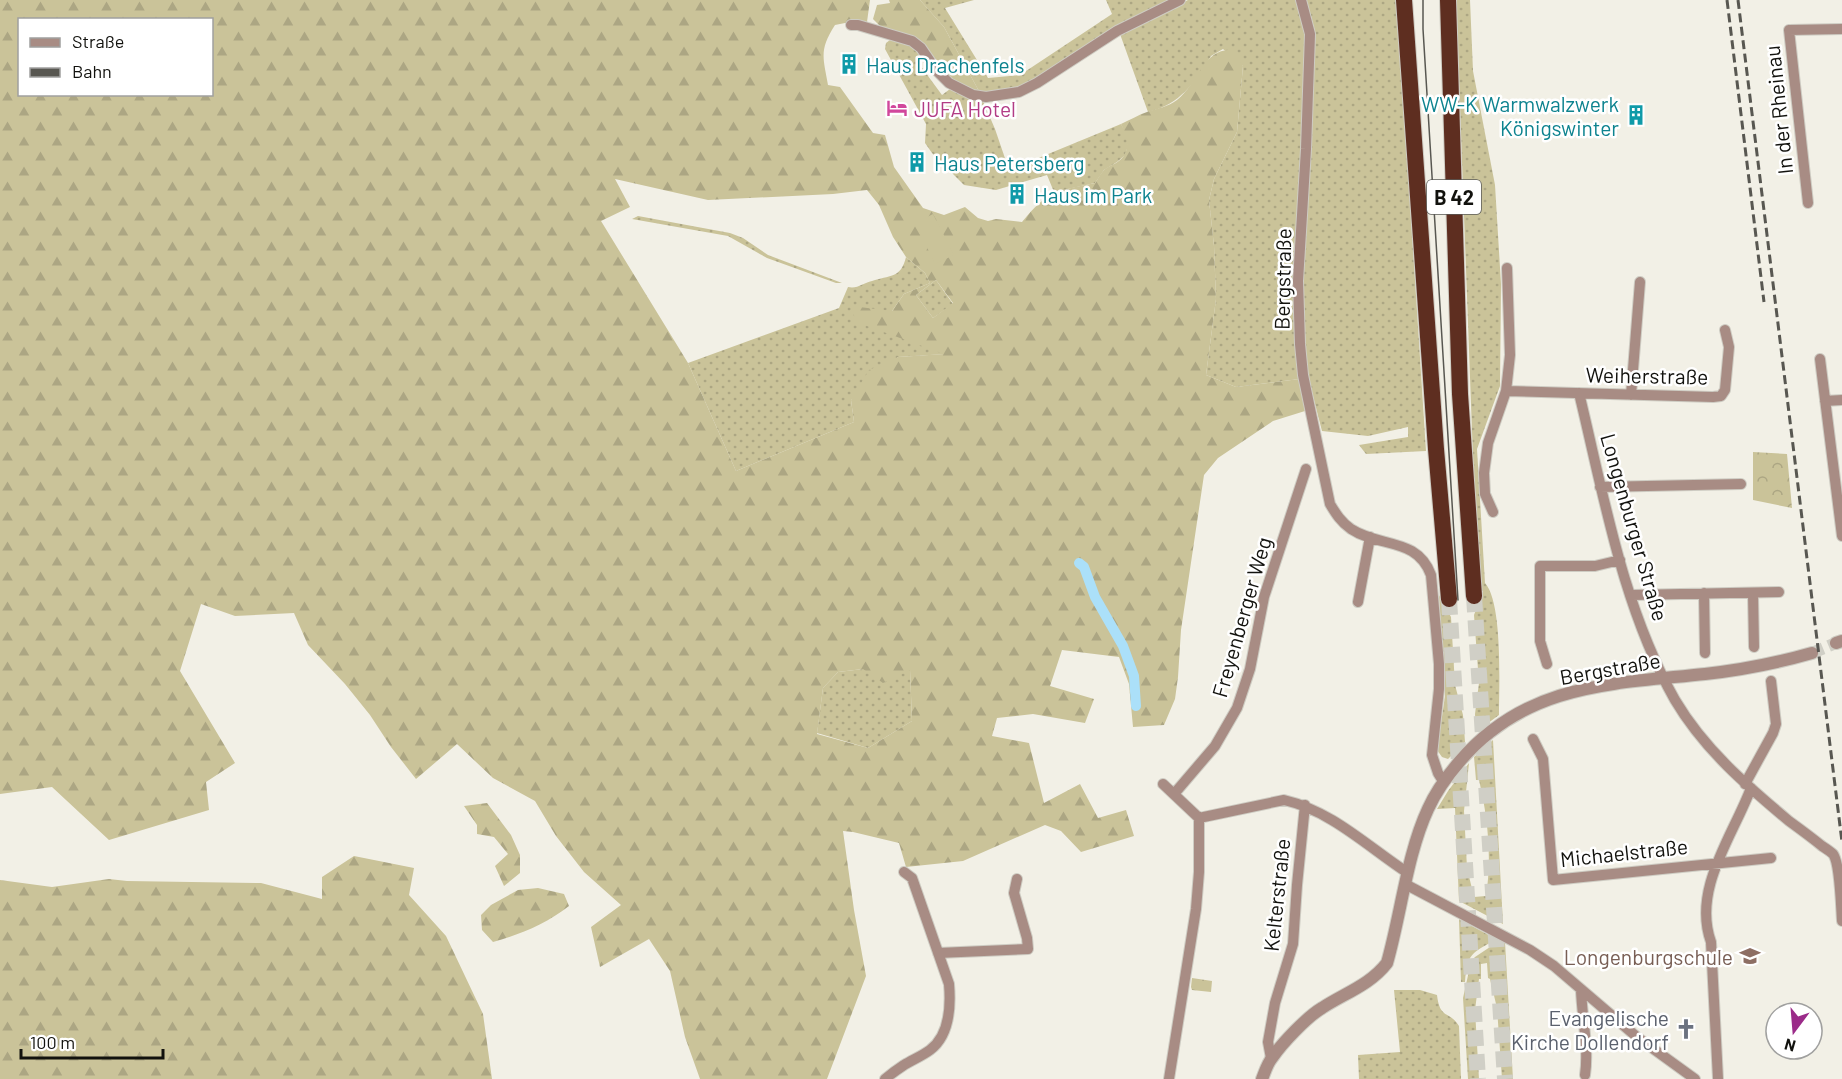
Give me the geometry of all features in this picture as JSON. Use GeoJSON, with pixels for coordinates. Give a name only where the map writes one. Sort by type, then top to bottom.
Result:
{"type":"FeatureCollection","features":[{"type":"Feature","properties":{"kind":"highway","name":"B 42"},"geometry":{"type":"LineString","coordinates":[[1404,0],[1449,599]]}},
{"type":"Feature","properties":{"kind":"highway","name":"B 42"},"geometry":{"type":"LineString","coordinates":[[1448,0],[1460,394],[1474,596]]}},
{"type":"Feature","properties":{"kind":"street"},"geometry":{"type":"LineString","coordinates":[[851,25],[912,41],[921,48],[936,70],[950,83],[973,95],[986,97],[1019,92],[1037,84],[1117,31],[1180,0]]}},
{"type":"Feature","properties":{"kind":"street","name":"Bergstraße"},"geometry":{"type":"LineString","coordinates":[[1301,0],[1311,34],[1298,281],[1303,375],[1330,504],[1341,521],[1353,531],[1406,548],[1419,555],[1427,564],[1431,575],[1439,664],[1439,688],[1432,755],[1443,781]]}},
{"type":"Feature","properties":{"kind":"street","name":"In der Rheinau"},"geometry":{"type":"LineString","coordinates":[[1808,203],[1789,30],[1842,29]]}},
{"type":"Feature","properties":{"kind":"street"},"geometry":{"type":"LineString","coordinates":[[1493,512],[1485,494],[1484,473],[1488,443],[1506,390],[1510,345],[1507,268]]}},
{"type":"Feature","properties":{"kind":"street"},"geometry":{"type":"LineString","coordinates":[[1631,394],[1640,282]]}},
{"type":"Feature","properties":{"kind":"street","name":"Weiherstraße"},"geometry":{"type":"LineString","coordinates":[[1506,390],[1721,396],[1725,390],[1729,347],[1725,330]]}},
{"type":"Feature","properties":{"kind":"street"},"geometry":{"type":"LineString","coordinates":[[1820,359],[1842,537]]}},
{"type":"Feature","properties":{"kind":"street","name":"Longenburger Straße"},"geometry":{"type":"LineString","coordinates":[[1579,393],[1598,469],[1600,487],[1620,560],[1646,638],[1664,678],[1691,726],[1709,748],[1791,823],[1833,854],[1837,867],[1842,921]]}},
{"type":"Feature","properties":{"kind":"street"},"geometry":{"type":"LineString","coordinates":[[1825,401],[1842,400]]}},
{"type":"Feature","properties":{"kind":"street","name":"Freyenberger Weg"},"geometry":{"type":"LineString","coordinates":[[1174,794],[1215,746],[1237,708],[1250,669],[1264,597],[1306,469]]}},
{"type":"Feature","properties":{"kind":"street"},"geometry":{"type":"LineString","coordinates":[[1600,487],[1741,484]]}},
{"type":"Feature","properties":{"kind":"street"},"geometry":{"type":"LineString","coordinates":[[1358,602],[1370,537]]}},
{"type":"Feature","properties":{"kind":"street"},"geometry":{"type":"LineString","coordinates":[[1548,664],[1540,640],[1540,566],[1595,566],[1620,560]]}},
{"type":"Feature","properties":{"kind":"street"},"geometry":{"type":"LineString","coordinates":[[1632,595],[1779,592]]}},
{"type":"Feature","properties":{"kind":"street"},"geometry":{"type":"LineString","coordinates":[[1704,593],[1705,653]]}},
{"type":"Feature","properties":{"kind":"street"},"geometry":{"type":"LineString","coordinates":[[1753,593],[1754,647]]}},
{"type":"Feature","properties":{"kind":"street","name":"Bergstraße"},"geometry":{"type":"LineString","coordinates":[[1262,1079],[1271,1058],[1301,1025],[1319,1009],[1379,974],[1387,963],[1421,826],[1443,781],[1470,749],[1487,734],[1530,706],[1547,699],[1606,685],[1742,669],[1812,653]]}},
{"type":"Feature","properties":{"kind":"street"},"geometry":{"type":"LineString","coordinates":[[1718,1079],[1711,942],[1707,931],[1706,901],[1709,884],[1743,809],[1748,786],[1776,724],[1771,681]]}},
{"type":"Feature","properties":{"kind":"street","name":"Michaelstraße"},"geometry":{"type":"LineString","coordinates":[[1533,739],[1543,759],[1553,880],[1771,858]]}},
{"type":"Feature","properties":{"kind":"street"},"geometry":{"type":"LineString","coordinates":[[1163,784],[1199,818],[1200,872],[1196,909],[1169,1079]]}},
{"type":"Feature","properties":{"kind":"street"},"geometry":{"type":"LineString","coordinates":[[1199,818],[1284,800],[1305,805],[1361,839],[1407,878],[1554,966],[1637,1037],[1695,1079]]}},
{"type":"Feature","properties":{"kind":"street","name":"Kelterstraße"},"geometry":{"type":"LineString","coordinates":[[1271,1058],[1268,1042],[1275,1003],[1293,944],[1305,805]]}},
{"type":"Feature","properties":{"kind":"street"},"geometry":{"type":"LineString","coordinates":[[885,1079],[903,1065],[929,1051],[940,1039],[946,1028],[950,999],[949,984],[912,878],[904,872]]}},
{"type":"Feature","properties":{"kind":"street"},"geometry":{"type":"LineString","coordinates":[[938,952],[1028,949],[1014,893],[1017,879]]}},
{"type":"Feature","properties":{"kind":"street"},"geometry":{"type":"LineString","coordinates":[[1581,990],[1582,1020],[1588,1060],[1585,1075]]}},
{"type":"Feature","properties":{"kind":"green space"},"geometry":{"type":"Polygon","coordinates":[[[0,0],[870,0],[867,22],[855,21],[835,25],[826,41],[824,54],[828,85],[840,87],[873,133],[885,135],[894,167],[923,208],[944,215],[965,207],[978,218],[988,221],[996,219],[1022,222],[1039,204],[1054,194],[1095,183],[1104,170],[1125,155],[1127,140],[1121,124],[1174,102],[1191,85],[1208,60],[1215,54],[1234,50],[1243,66],[1237,132],[1214,179],[1209,200],[1216,299],[1206,375],[1236,387],[1299,379],[1305,411],[1273,421],[1218,458],[1204,475],[1181,630],[1175,699],[1164,725],[1133,727],[1129,684],[1119,657],[1062,650],[1050,686],[1094,699],[1085,723],[1033,714],[997,718],[992,736],[1029,743],[1044,803],[1080,784],[1098,818],[1126,810],[1134,836],[1081,852],[1061,831],[1045,825],[963,861],[906,867],[899,843],[843,831],[866,976],[827,1079],[700,1079],[685,1037],[670,971],[649,939],[600,967],[591,927],[621,905],[584,872],[556,836],[535,801],[493,778],[457,744],[416,779],[370,715],[345,684],[308,645],[294,613],[235,616],[201,604],[180,671],[235,763],[206,782],[209,810],[109,840],[52,787],[0,794],[0,0]],[[615,179],[630,207],[601,221],[688,363],[736,471],[854,422],[851,400],[869,370],[898,357],[944,354],[856,322],[851,306],[892,311],[904,294],[930,283],[925,273],[906,257],[893,237],[879,205],[867,190],[833,194],[708,200],[615,179]],[[936,280],[916,295],[933,318],[953,303],[936,280]],[[863,669],[838,672],[823,688],[817,734],[868,748],[912,721],[910,670],[883,683],[863,669]]]}},
{"type":"Feature","properties":{"kind":"green space"},"geometry":{"type":"Polygon","coordinates":[[[889,0],[920,0],[944,27],[980,93],[953,80],[925,46],[883,29],[873,19],[877,5],[890,3],[889,0]]]}},
{"type":"Feature","properties":{"kind":"green space"},"geometry":{"type":"Polygon","coordinates":[[[920,0],[974,0],[945,8],[988,78],[1020,75],[1112,14],[1106,0],[1173,0],[1018,91],[980,93],[944,27],[920,0]]]}},
{"type":"Feature","properties":{"kind":"green space"},"geometry":{"type":"Polygon","coordinates":[[[1188,0],[1297,0],[1306,34],[1299,379],[1236,387],[1206,375],[1216,299],[1209,200],[1214,179],[1237,132],[1243,66],[1223,49],[1211,56],[1199,75],[1178,98],[1148,112],[1120,34],[1188,0]]]}},
{"type":"Feature","properties":{"kind":"green space"},"geometry":{"type":"Polygon","coordinates":[[[1305,0],[1397,0],[1426,451],[1366,454],[1359,445],[1408,437],[1408,427],[1368,436],[1322,431],[1306,369],[1302,303],[1315,32],[1305,0]]]}},
{"type":"Feature","properties":{"kind":"green space"},"geometry":{"type":"Polygon","coordinates":[[[1456,0],[1470,0],[1473,71],[1495,185],[1501,284],[1500,386],[1477,449],[1485,583],[1491,593],[1497,626],[1499,715],[1476,732],[1475,714],[1479,683],[1474,615],[1483,591],[1480,591],[1473,458],[1456,0]]]}},
{"type":"Feature","properties":{"kind":"green space"},"geometry":{"type":"Polygon","coordinates":[[[890,40],[908,42],[922,57],[917,61],[942,95],[950,89],[972,100],[983,101],[1009,170],[1121,124],[1127,135],[1128,146],[1125,155],[1104,170],[1095,183],[1054,192],[1047,175],[996,190],[964,185],[925,143],[926,124],[885,49],[886,43],[890,40]]]}},
{"type":"Feature","properties":{"kind":"green space"},"geometry":{"type":"Polygon","coordinates":[[[933,214],[954,255],[935,264],[915,223],[933,214]]]}},
{"type":"Feature","properties":{"kind":"green space"},"geometry":{"type":"Polygon","coordinates":[[[638,216],[730,233],[743,238],[768,255],[842,283],[836,283],[767,258],[728,236],[632,219],[638,216]]]}},
{"type":"Feature","properties":{"kind":"green space"},"geometry":{"type":"Polygon","coordinates":[[[906,257],[925,273],[930,283],[904,294],[892,311],[946,354],[898,357],[851,400],[854,422],[736,471],[688,363],[839,308],[848,287],[858,287],[898,273],[906,257]]]}},
{"type":"Feature","properties":{"kind":"green space"},"geometry":{"type":"Polygon","coordinates":[[[936,280],[953,304],[933,318],[916,295],[936,280]]]}},
{"type":"Feature","properties":{"kind":"green space"},"geometry":{"type":"Polygon","coordinates":[[[1753,452],[1787,454],[1792,508],[1753,500],[1753,452]]]}},
{"type":"Feature","properties":{"kind":"green space"},"geometry":{"type":"Polygon","coordinates":[[[1439,595],[1451,617],[1455,685],[1463,715],[1465,742],[1448,759],[1442,757],[1437,750],[1445,696],[1439,595]]]}},
{"type":"Feature","properties":{"kind":"green space"},"geometry":{"type":"Polygon","coordinates":[[[863,669],[910,669],[912,721],[868,748],[817,733],[823,688],[838,672],[863,669]]]}},
{"type":"Feature","properties":{"kind":"green space"},"geometry":{"type":"Polygon","coordinates":[[[1493,740],[1503,924],[1459,901],[1455,808],[1437,809],[1469,763],[1464,811],[1467,868],[1474,897],[1486,896],[1489,867],[1487,823],[1479,780],[1476,780],[1474,757],[1493,740]]]}},
{"type":"Feature","properties":{"kind":"green space"},"geometry":{"type":"Polygon","coordinates":[[[487,803],[511,835],[520,855],[520,873],[504,886],[495,866],[508,854],[494,837],[477,834],[477,825],[464,806],[487,803]]]}},
{"type":"Feature","properties":{"kind":"green space"},"geometry":{"type":"Polygon","coordinates":[[[354,856],[414,868],[409,895],[446,936],[483,1014],[492,1079],[0,1079],[0,880],[52,887],[109,879],[261,883],[322,899],[322,877],[354,856]]]}},
{"type":"Feature","properties":{"kind":"green space"},"geometry":{"type":"Polygon","coordinates":[[[538,888],[564,894],[569,906],[533,928],[493,942],[482,930],[481,915],[491,905],[518,890],[538,888]]]}},
{"type":"Feature","properties":{"kind":"green space"},"geometry":{"type":"Polygon","coordinates":[[[1459,919],[1496,939],[1469,959],[1465,982],[1461,982],[1459,919]]]}},
{"type":"Feature","properties":{"kind":"green space"},"geometry":{"type":"Polygon","coordinates":[[[1499,941],[1505,942],[1513,1079],[1502,1079],[1497,1008],[1488,978],[1487,963],[1481,964],[1481,979],[1479,979],[1475,1010],[1479,1079],[1468,1079],[1463,998],[1471,962],[1499,941]]]}},
{"type":"Feature","properties":{"kind":"green space"},"geometry":{"type":"Polygon","coordinates":[[[1192,978],[1212,981],[1211,992],[1192,990],[1192,978]]]}},
{"type":"Feature","properties":{"kind":"green space"},"geometry":{"type":"Polygon","coordinates":[[[1394,990],[1420,990],[1437,995],[1440,1008],[1459,1026],[1461,1079],[1359,1079],[1358,1055],[1400,1052],[1394,990]]]}},
{"type":"Feature","properties":{"kind":"waterway"},"geometry":{"type":"LineString","coordinates":[[1079,563],[1084,567],[1095,597],[1123,646],[1134,676],[1136,706]]}},
{"type":"Feature","properties":{"kind":"tunnel"},"geometry":{"type":"LineString","coordinates":[[1474,596],[1505,1079]]}},
{"type":"Feature","properties":{"kind":"tunnel"},"geometry":{"type":"LineString","coordinates":[[1449,599],[1478,1079]]}},
{"type":"Feature","properties":{"kind":"tunnel"},"geometry":{"type":"LineString","coordinates":[[1812,653],[1836,643]]}},
{"type":"Feature","properties":{"kind":"tram line"},"geometry":{"type":"LineString","coordinates":[[1423,0],[1458,600]]}},
{"type":"Feature","properties":{"kind":"railway"},"geometry":{"type":"LineString","coordinates":[[1727,0],[1764,302]]}},
{"type":"Feature","properties":{"kind":"railway"},"geometry":{"type":"LineString","coordinates":[[1738,0],[1842,842]]}},
{"type":"Feature","properties":{"kind":"place","name":"Haus Drachenfels"},"geometry":{"type":"Point","coordinates":[849,64]}},
{"type":"Feature","properties":{"kind":"place","name":"JUFA Hotel"},"geometry":{"type":"Point","coordinates":[897,108]}},
{"type":"Feature","properties":{"kind":"place","name":"WW-K Warmwalzwerk Königswinter"},"geometry":{"type":"Point","coordinates":[1636,115]}},
{"type":"Feature","properties":{"kind":"place","name":"Haus Petersberg"},"geometry":{"type":"Point","coordinates":[917,162]}},
{"type":"Feature","properties":{"kind":"place","name":"Haus im Park"},"geometry":{"type":"Point","coordinates":[1017,194]}},
{"type":"Feature","properties":{"kind":"place","name":"Longenburgschule"},"geometry":{"type":"Point","coordinates":[1750,956]}},
{"type":"Feature","properties":{"kind":"place","name":"Evangelische Kirche Dollendorf"},"geometry":{"type":"Point","coordinates":[1686,1029]}}]}
